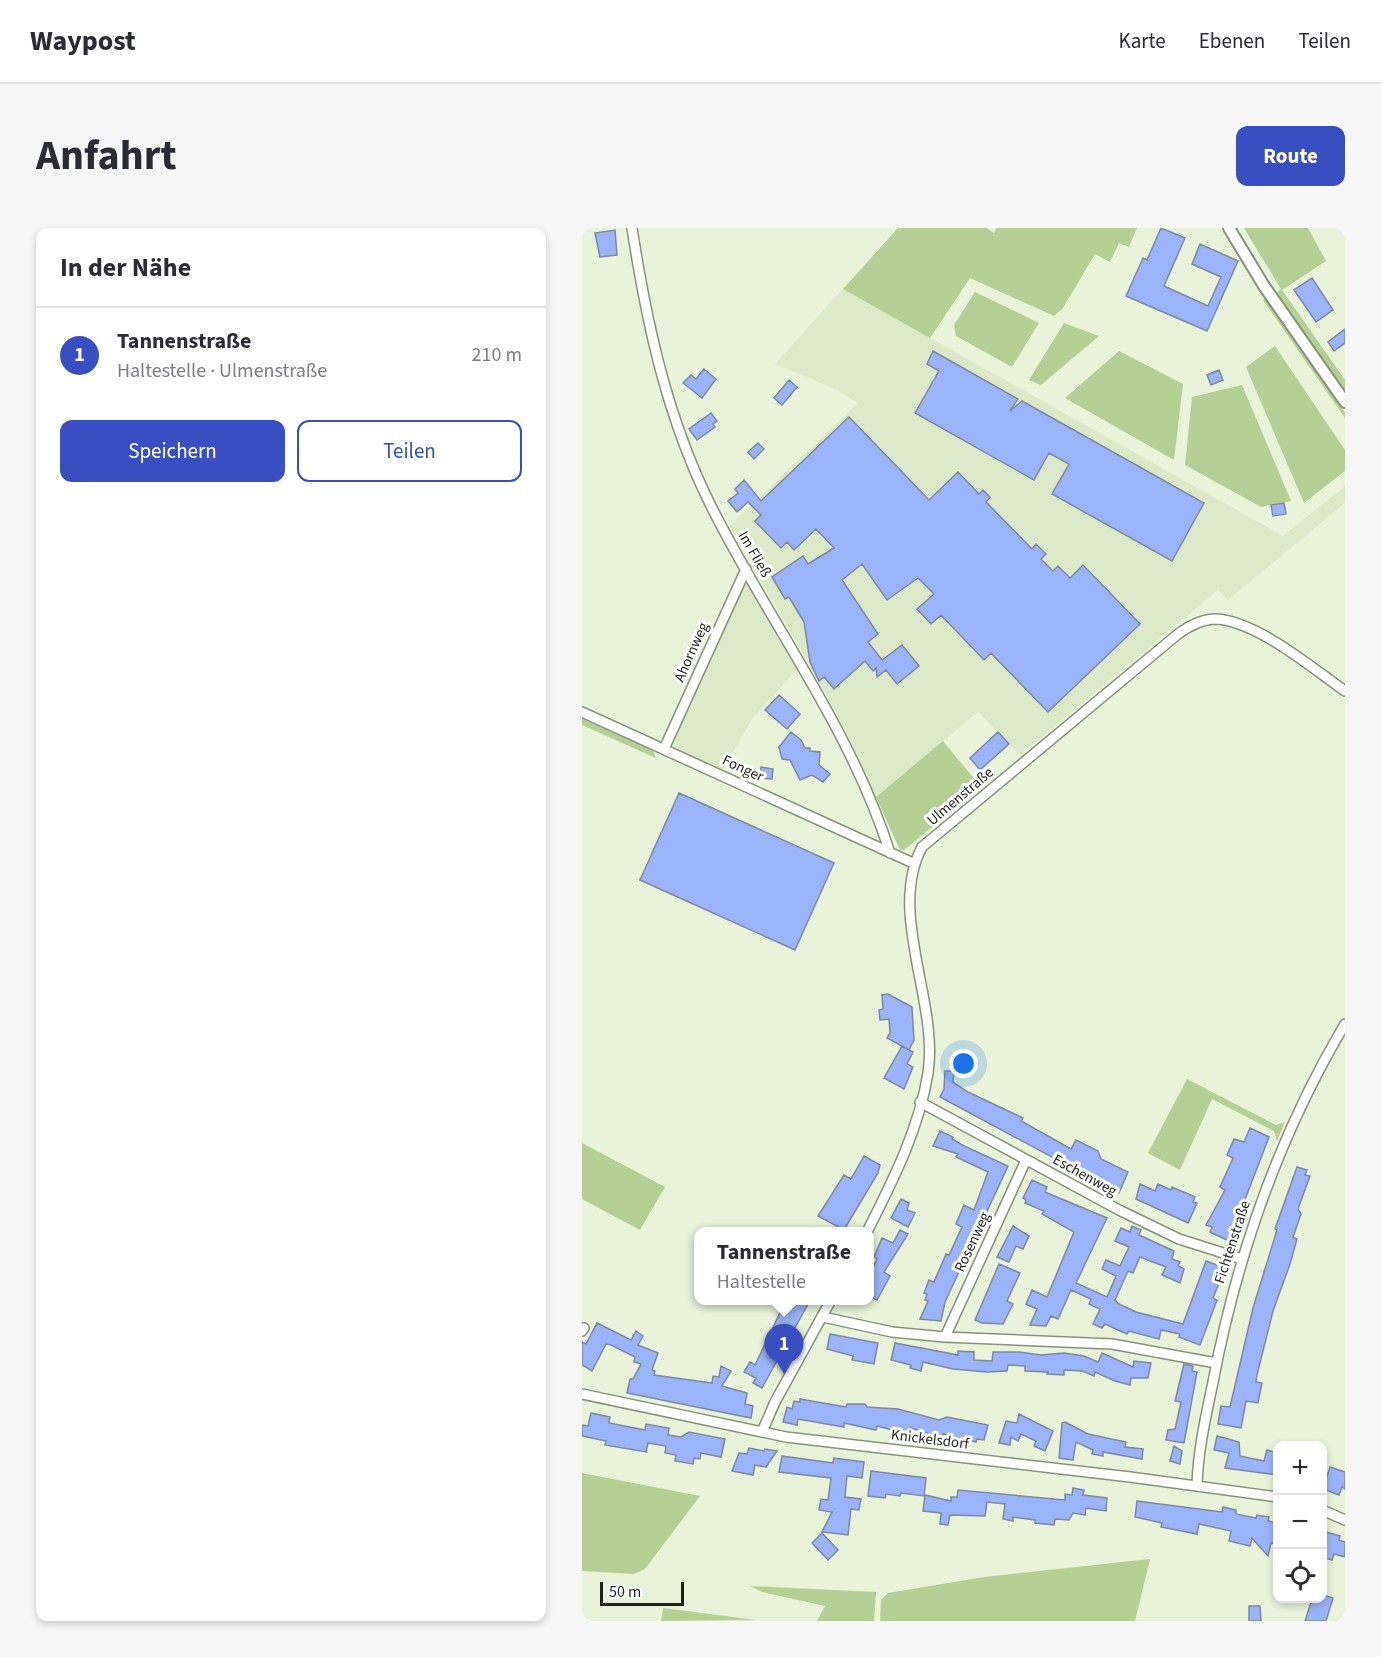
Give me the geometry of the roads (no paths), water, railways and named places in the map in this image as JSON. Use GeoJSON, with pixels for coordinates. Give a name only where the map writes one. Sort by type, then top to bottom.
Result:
{"type":"FeatureCollection","features":[{"type":"Feature","properties":{"kind":"street","name":"Im Fließ"},"geometry":{"type":"LineString","coordinates":[[632,228],[657,363],[670,411],[711,506],[843,736],[890,853]]}},
{"type":"Feature","properties":{"kind":"street"},"geometry":{"type":"LineString","coordinates":[[1229,228],[1264,286],[1345,402]]}},
{"type":"Feature","properties":{"kind":"street","name":"Ahornweg"},"geometry":{"type":"LineString","coordinates":[[664,748],[746,569]]}},
{"type":"Feature","properties":{"kind":"street","name":"Ulmenstraße"},"geometry":{"type":"LineString","coordinates":[[913,863],[922,847],[1178,634],[1198,622],[1216,619],[1248,628],[1345,691]]}},
{"type":"Feature","properties":{"kind":"street","name":"Fonger"},"geometry":{"type":"LineString","coordinates":[[582,712],[890,853]]}},
{"type":"Feature","properties":{"kind":"street"},"geometry":{"type":"LineString","coordinates":[[870,1227],[902,1164],[928,1073],[929,1027],[910,907],[913,863],[890,853]]}},
{"type":"Feature","properties":{"kind":"street","name":"Fichtenstraße"},"geometry":{"type":"LineString","coordinates":[[1197,1485],[1198,1460],[1216,1363],[1228,1306],[1242,1259],[1268,1181],[1310,1085],[1345,1024]]}},
{"type":"Feature","properties":{"kind":"street","name":"Eschenweg"},"geometry":{"type":"LineString","coordinates":[[920,1102],[1179,1239],[1242,1259]]}},
{"type":"Feature","properties":{"kind":"street","name":"Rosenweg"},"geometry":{"type":"LineString","coordinates":[[945,1337],[1026,1160]]}},
{"type":"Feature","properties":{"kind":"street"},"geometry":{"type":"LineString","coordinates":[[762,1432],[775,1402],[829,1305]]}},
{"type":"Feature","properties":{"kind":"street"},"geometry":{"type":"LineString","coordinates":[[823,1317],[892,1332],[945,1337],[1112,1344],[1216,1363]]}},
{"type":"Feature","properties":{"kind":"street","name":"Knickelsdorf"},"geometry":{"type":"LineString","coordinates":[[582,1394],[786,1437],[1197,1485],[1273,1496]]}},
{"type":"Feature","properties":{"kind":"street"},"geometry":{"type":"LineString","coordinates":[[1327,1512],[1345,1520]]}},
{"type":"Feature","properties":{"kind":"place","name":"Tannenstraße"},"geometry":{"type":"Point","coordinates":[784,1374]}}]}
